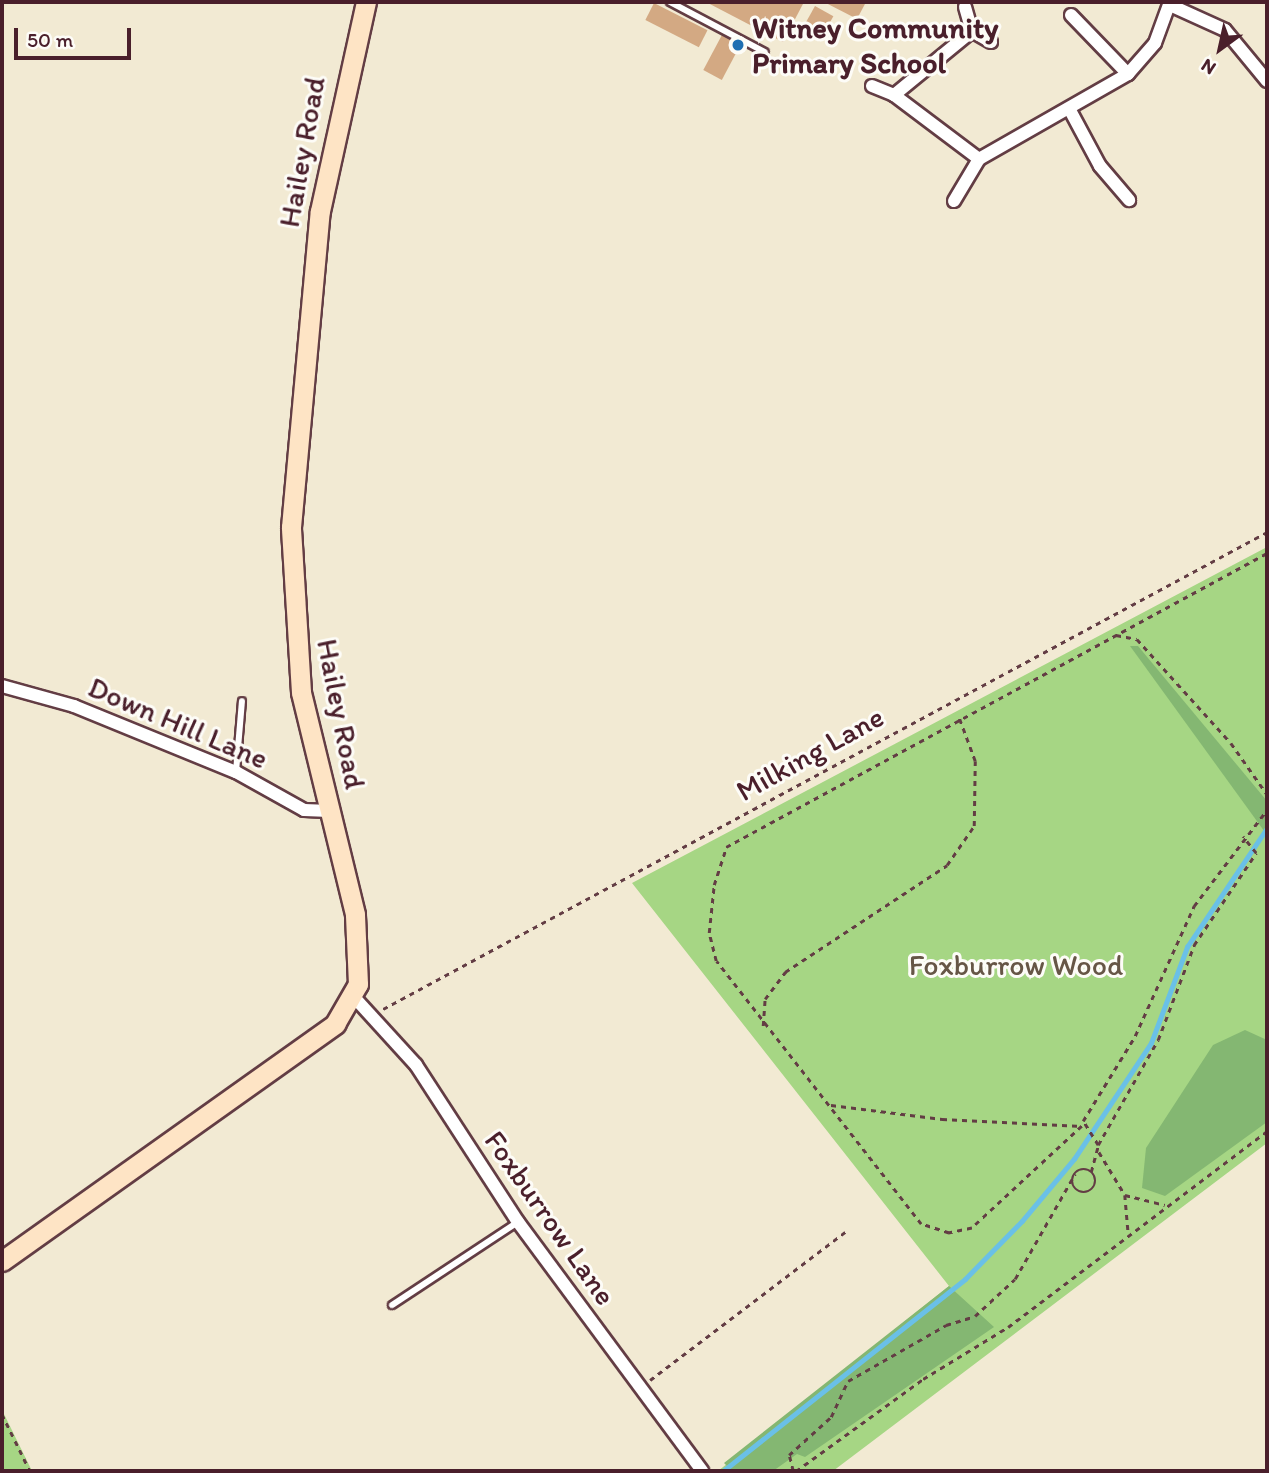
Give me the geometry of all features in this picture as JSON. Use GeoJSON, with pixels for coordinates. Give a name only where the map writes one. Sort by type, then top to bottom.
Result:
{"type":"FeatureCollection","features":[{"type":"Feature","properties":{"kind":"main road","name":"Hailey Road"},"geometry":{"type":"LineString","coordinates":[[2,1261],[335,1024],[353,996],[360,940],[301,692],[291,527],[320,211],[366,2]]}},
{"type":"Feature","properties":{"kind":"street"},"geometry":{"type":"LineString","coordinates":[[954,201],[979,159],[1071,112],[1128,74],[1155,43],[1170,4],[1225,30],[1267,81]]}},
{"type":"Feature","properties":{"kind":"street"},"geometry":{"type":"LineString","coordinates":[[965,7],[972,31],[990,42]]}},
{"type":"Feature","properties":{"kind":"street"},"geometry":{"type":"LineString","coordinates":[[1071,15],[1128,74]]}},
{"type":"Feature","properties":{"kind":"street"},"geometry":{"type":"LineString","coordinates":[[894,95],[972,31]]}},
{"type":"Feature","properties":{"kind":"street"},"geometry":{"type":"LineString","coordinates":[[872,86],[894,95],[979,159]]}},
{"type":"Feature","properties":{"kind":"street"},"geometry":{"type":"LineString","coordinates":[[1071,112],[1100,166],[1129,200]]}},
{"type":"Feature","properties":{"kind":"street","name":"Down Hill Lane"},"geometry":{"type":"LineString","coordinates":[[2,686],[74,706],[236,772],[304,810],[330,811]]}},
{"type":"Feature","properties":{"kind":"street","name":"Foxburrow Lane"},"geometry":{"type":"LineString","coordinates":[[353,996],[373,1014],[416,1065],[518,1222],[702,1471]]}},
{"type":"Feature","properties":{"kind":"lane"},"geometry":{"type":"LineString","coordinates":[[670,2],[765,52]]}},
{"type":"Feature","properties":{"kind":"lane"},"geometry":{"type":"LineString","coordinates":[[236,772],[242,701]]}},
{"type":"Feature","properties":{"kind":"lane"},"geometry":{"type":"LineString","coordinates":[[392,1305],[518,1222]]}},
{"type":"Feature","properties":{"kind":"path","name":"Milking Lane"},"geometry":{"type":"LineString","coordinates":[[373,1014],[1267,532]]}},
{"type":"Feature","properties":{"kind":"path"},"geometry":{"type":"LineString","coordinates":[[1267,552],[726,847],[713,885],[709,933],[716,961],[763,1027],[829,1105],[921,1224],[949,1233],[972,1228],[1084,1127],[1135,1036],[1194,906],[1243,837],[1267,810]]}},
{"type":"Feature","properties":{"kind":"path"},"geometry":{"type":"LineString","coordinates":[[1116,635],[1137,639],[1231,743],[1267,794]]}},
{"type":"Feature","properties":{"kind":"path"},"geometry":{"type":"LineString","coordinates":[[763,1027],[765,999],[785,972],[947,865],[974,826],[975,761],[959,718]]}},
{"type":"Feature","properties":{"kind":"path"},"geometry":{"type":"LineString","coordinates":[[1098,1145],[1158,1040],[1194,945],[1256,853],[1243,837]]}},
{"type":"Feature","properties":{"kind":"path"},"geometry":{"type":"LineString","coordinates":[[829,1105],[942,1119],[1084,1127],[1094,1136],[1098,1145],[1091,1172],[1096,1183],[1087,1192],[1074,1188],[1075,1174]]}},
{"type":"Feature","properties":{"kind":"path"},"geometry":{"type":"LineString","coordinates":[[1075,1174],[1015,1279],[975,1317],[946,1325],[848,1381],[831,1417],[786,1460],[795,1471],[923,1378],[1009,1326],[1164,1205],[1267,1131]]}},
{"type":"Feature","properties":{"kind":"path"},"geometry":{"type":"LineString","coordinates":[[1098,1151],[1125,1195],[1132,1222],[1126,1234]]}},
{"type":"Feature","properties":{"kind":"path"},"geometry":{"type":"LineString","coordinates":[[1075,1174],[1091,1172]]}},
{"type":"Feature","properties":{"kind":"path"},"geometry":{"type":"LineString","coordinates":[[1125,1195],[1164,1205]]}},
{"type":"Feature","properties":{"kind":"path"},"geometry":{"type":"LineString","coordinates":[[638,1387],[845,1232]]}},
{"type":"Feature","properties":{"kind":"path"},"geometry":{"type":"LineString","coordinates":[[2,1414],[30,1471]]}},
{"type":"Feature","properties":{"kind":"green space","name":"Foxburrow Wood"},"geometry":{"type":"Polygon","coordinates":[[[1267,547],[1267,1143],[833,1471],[718,1471],[949,1286],[632,883],[1267,547]]]}},
{"type":"Feature","properties":{"kind":"green space"},"geometry":{"type":"Polygon","coordinates":[[[1130,646],[1138,646],[1267,801],[1267,835],[1130,646]]]}},
{"type":"Feature","properties":{"kind":"green space"},"geometry":{"type":"Polygon","coordinates":[[[1245,1030],[1267,1040],[1267,1122],[1165,1196],[1142,1188],[1146,1148],[1213,1045],[1245,1030]]]}},
{"type":"Feature","properties":{"kind":"green space"},"geometry":{"type":"Polygon","coordinates":[[[949,1286],[994,1327],[805,1457],[797,1454],[773,1471],[732,1471],[724,1463],[949,1286]]]}},
{"type":"Feature","properties":{"kind":"green space"},"geometry":{"type":"Polygon","coordinates":[[[2,1410],[32,1471],[2,1471],[2,1410]]]}},
{"type":"Feature","properties":{"kind":"building"},"geometry":{"type":"Polygon","coordinates":[[[706,2],[804,2],[783,42],[706,2]]]}},
{"type":"Feature","properties":{"kind":"building"},"geometry":{"type":"Polygon","coordinates":[[[824,2],[866,2],[857,19],[824,2]]]}},
{"type":"Feature","properties":{"kind":"building"},"geometry":{"type":"Polygon","coordinates":[[[654,3],[707,30],[699,47],[645,20],[654,3]]]}},
{"type":"Feature","properties":{"kind":"building"},"geometry":{"type":"Polygon","coordinates":[[[815,6],[833,16],[819,42],[801,31],[815,6]]]}},
{"type":"Feature","properties":{"kind":"building"},"geometry":{"type":"Polygon","coordinates":[[[723,33],[742,43],[722,80],[703,70],[723,33]]]}},
{"type":"Feature","properties":{"kind":"waterway"},"geometry":{"type":"LineString","coordinates":[[723,1471],[965,1279],[1022,1221],[1074,1159],[1151,1043],[1187,947],[1267,828]]}},
{"type":"Feature","properties":{"kind":"place","name":"Witney Community Primary School"},"geometry":{"type":"Point","coordinates":[738,45]}}]}
